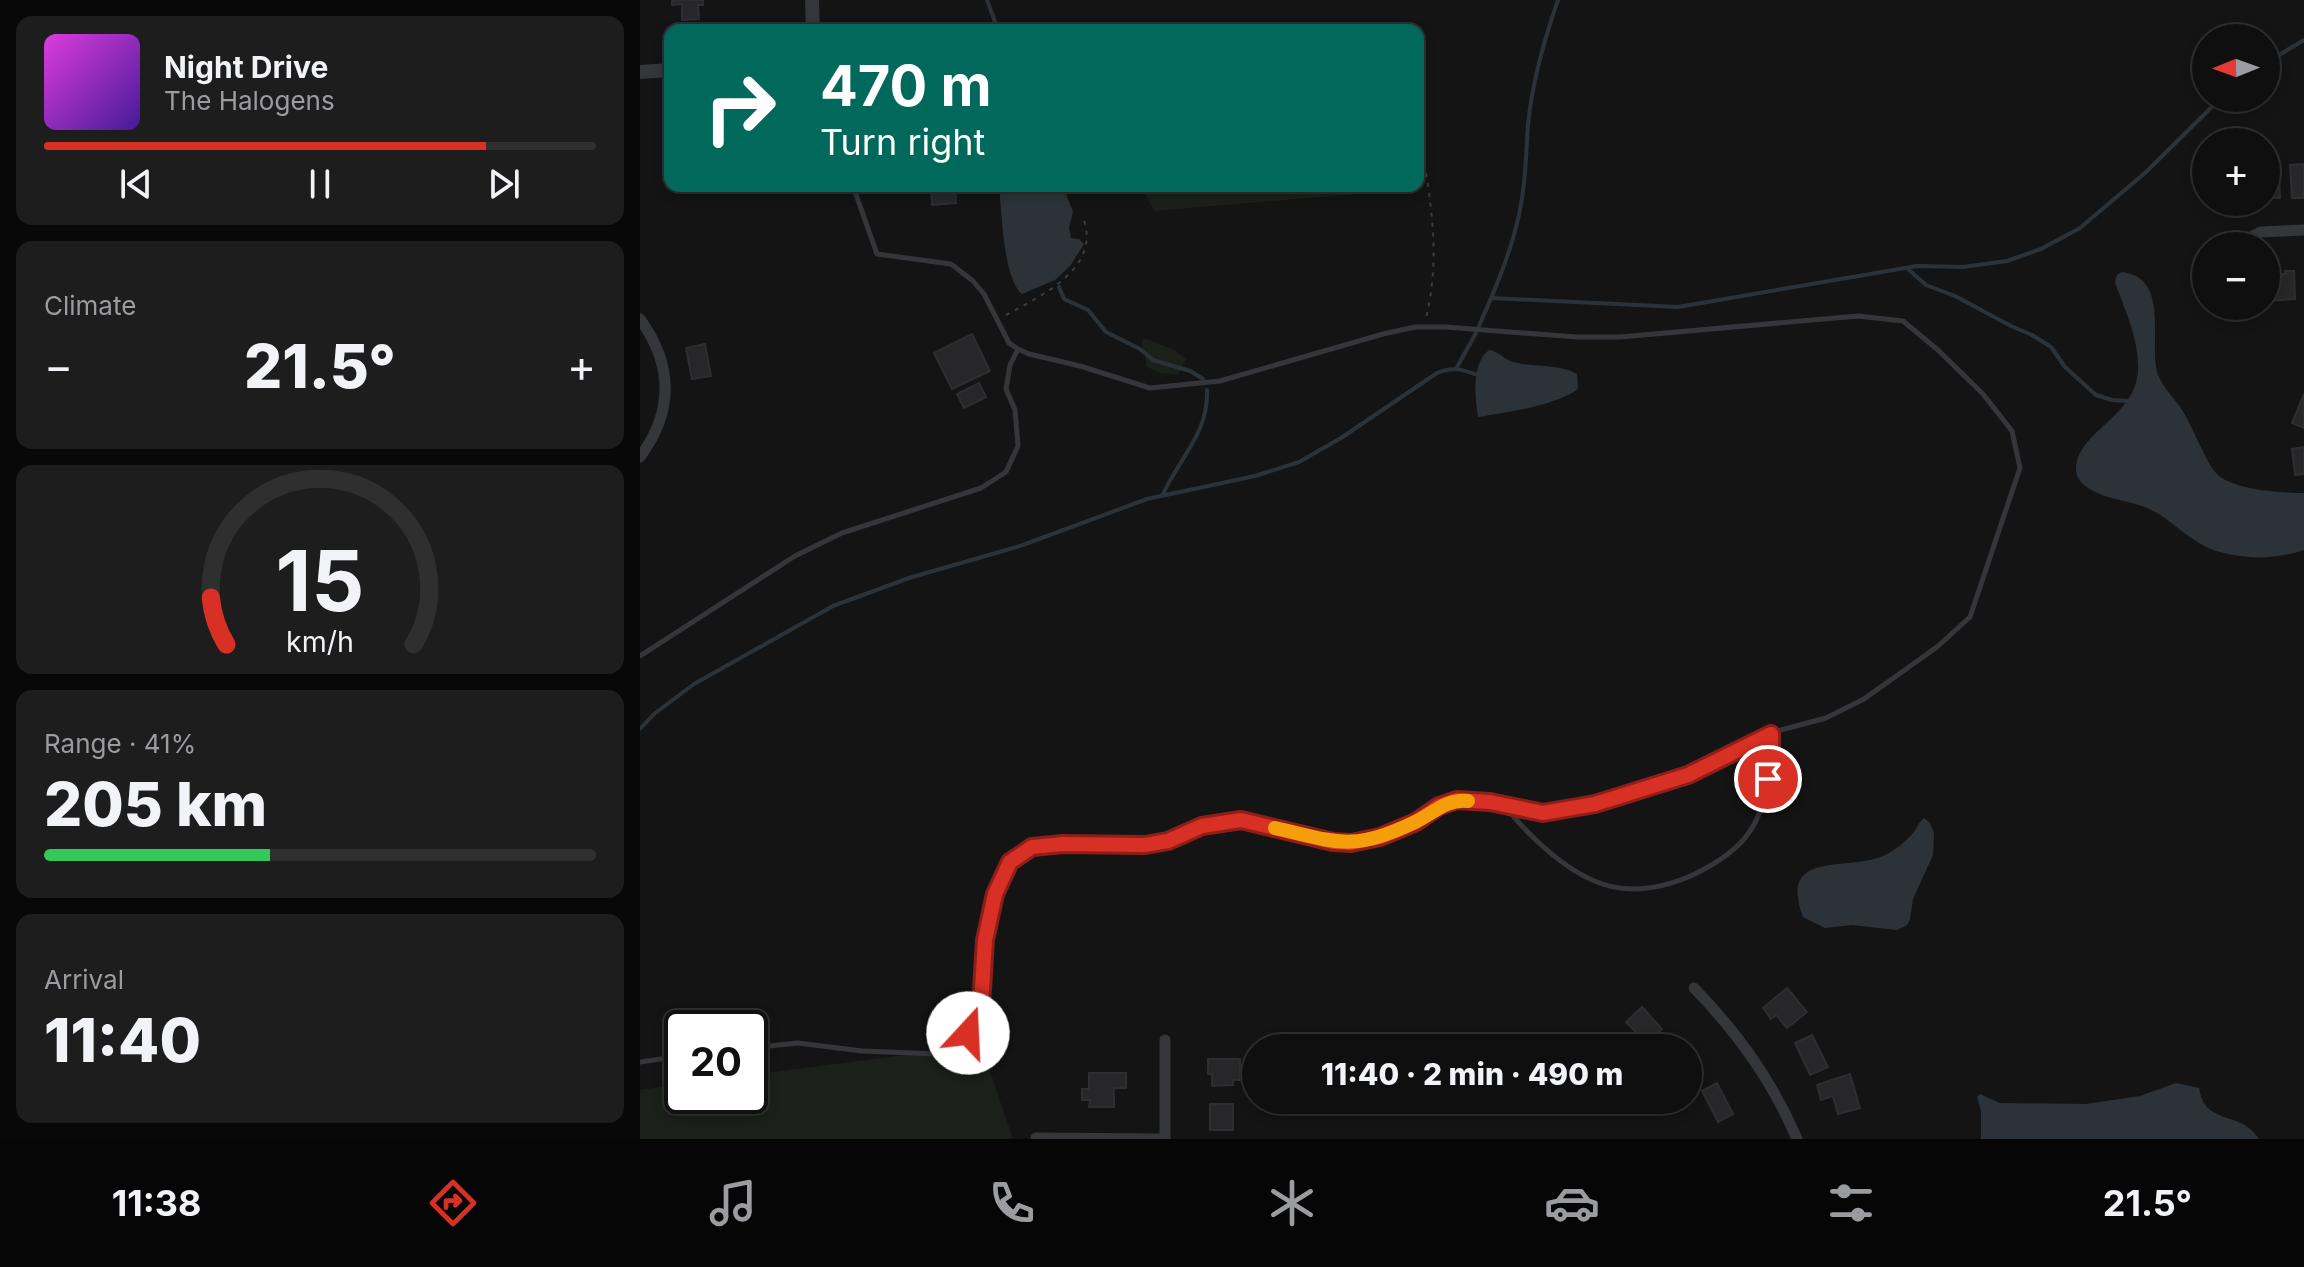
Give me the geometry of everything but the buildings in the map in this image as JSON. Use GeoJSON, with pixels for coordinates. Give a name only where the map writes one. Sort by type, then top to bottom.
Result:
{"type":"FeatureCollection","features":[{"type":"Feature","properties":{"kind":"street"},"geometry":{"type":"LineString","coordinates":[[812,0],[813,24]]}},
{"type":"Feature","properties":{"kind":"street"},"geometry":{"type":"LineString","coordinates":[[640,72],[664,70]]}},
{"type":"Feature","properties":{"kind":"street"},"geometry":{"type":"LineString","coordinates":[[2261,232],[2304,230]]}},
{"type":"Feature","properties":{"kind":"street"},"geometry":{"type":"LineString","coordinates":[[640,319],[659,352],[665,389],[659,425],[640,457]]}},
{"type":"Feature","properties":{"kind":"street"},"geometry":{"type":"LineString","coordinates":[[1694,988],[1739,1038],[1768,1081],[1797,1139]]}},
{"type":"Feature","properties":{"kind":"street"},"geometry":{"type":"LineString","coordinates":[[1036,1138],[1165,1139],[1165,1040]]}},
{"type":"Feature","properties":{"kind":"lane"},"geometry":{"type":"LineString","coordinates":[[768,1046],[798,1043],[862,1051],[938,1054],[957,1045],[968,1033],[981,1006],[985,940],[995,894],[1010,862],[1032,847],[1063,844],[1145,845],[1168,841],[1202,826],[1241,820],[1333,842],[1351,843],[1380,837],[1457,800],[1490,802],[1543,813],[1595,804],[1649,789],[1688,775],[1771,734],[1826,718],[1864,699],[1937,647],[1970,617],[2020,468],[2012,431],[1983,394],[1938,350],[1903,321],[1858,316],[1620,337],[1424,327],[1383,334],[1220,381],[1150,388],[1018,349],[1009,343],[998,318],[973,281],[951,264],[877,254],[855,192]]}},
{"type":"Feature","properties":{"kind":"lane"},"geometry":{"type":"LineString","coordinates":[[640,656],[795,556],[842,533],[981,488],[1006,472],[1018,446],[1015,410],[1006,389],[1010,365],[1018,349]]}},
{"type":"Feature","properties":{"kind":"lane"},"geometry":{"type":"LineString","coordinates":[[1507,806],[1513,818],[1556,858],[1585,877],[1608,886],[1642,891],[1683,879],[1718,863],[1749,833],[1764,798],[1771,761],[1771,734]]}},
{"type":"Feature","properties":{"kind":"lane"},"geometry":{"type":"LineString","coordinates":[[640,1062],[664,1059]]}},
{"type":"Feature","properties":{"kind":"path"},"geometry":{"type":"LineString","coordinates":[[1424,327],[1432,291],[1435,253],[1426,173]]}},
{"type":"Feature","properties":{"kind":"path"},"geometry":{"type":"LineString","coordinates":[[998,318],[1074,271],[1087,242],[1084,220]]}},
{"type":"Feature","properties":{"kind":"shaded area"},"geometry":{"type":"Polygon","coordinates":[[[1000,192],[1065,192],[1073,212],[1069,227],[1071,238],[1079,239],[1084,244],[1070,266],[1055,280],[1022,294],[1007,260],[1000,192]]]}},
{"type":"Feature","properties":{"kind":"shaded area"},"geometry":{"type":"Polygon","coordinates":[[[1144,192],[1379,192],[1154,211],[1144,192]]]}},
{"type":"Feature","properties":{"kind":"shaded area"},"geometry":{"type":"Polygon","coordinates":[[[2122,272],[2137,277],[2147,286],[2154,312],[2157,372],[2184,413],[2212,468],[2223,479],[2245,487],[2304,493],[2304,550],[2262,557],[2220,552],[2199,543],[2162,516],[2142,506],[2093,491],[2078,478],[2076,470],[2085,445],[2118,412],[2135,386],[2138,370],[2136,347],[2115,282],[2122,272]]]}},
{"type":"Feature","properties":{"kind":"shaded area"},"geometry":{"type":"Polygon","coordinates":[[[1144,338],[1175,350],[1186,359],[1178,375],[1160,373],[1147,367],[1142,344],[1144,338]]]}},
{"type":"Feature","properties":{"kind":"shaded area"},"geometry":{"type":"Polygon","coordinates":[[[1489,350],[1513,362],[1553,367],[1577,374],[1578,389],[1544,404],[1478,417],[1475,391],[1477,372],[1489,350]]]}},
{"type":"Feature","properties":{"kind":"shaded area"},"geometry":{"type":"Polygon","coordinates":[[[1924,818],[1934,833],[1933,855],[1913,899],[1907,925],[1897,930],[1852,925],[1825,928],[1803,917],[1798,896],[1800,881],[1808,872],[1883,856],[1907,840],[1924,818]]]}},
{"type":"Feature","properties":{"kind":"shaded area"},"geometry":{"type":"Polygon","coordinates":[[[981,1045],[1013,1139],[640,1139],[640,1090],[664,1087],[664,1114],[768,1114],[768,1073],[981,1045]]]}},
{"type":"Feature","properties":{"kind":"shaded area"},"geometry":{"type":"Polygon","coordinates":[[[2176,1083],[2199,1088],[2208,1108],[2242,1124],[2259,1139],[1981,1139],[1981,1111],[1977,1097],[1980,1094],[2000,1103],[2086,1104],[2140,1096],[2176,1083]]]}},
{"type":"Feature","properties":{"kind":"waterway"},"geometry":{"type":"LineString","coordinates":[[987,0],[996,24]]}},
{"type":"Feature","properties":{"kind":"waterway"},"geometry":{"type":"LineString","coordinates":[[1479,326],[1504,266],[1518,220],[1532,93],[1558,0]]}},
{"type":"Feature","properties":{"kind":"waterway"},"geometry":{"type":"LineString","coordinates":[[2280,55],[2304,40]]}},
{"type":"Feature","properties":{"kind":"waterway"},"geometry":{"type":"LineString","coordinates":[[1491,298],[1678,307],[1917,266],[1963,267],[2007,261],[2041,249],[2080,228],[2146,172],[2207,112]]}},
{"type":"Feature","properties":{"kind":"waterway"},"geometry":{"type":"LineString","coordinates":[[1908,269],[1926,285],[1955,296],[2051,347],[2065,367],[2096,395],[2112,400],[2129,401],[2133,398]]}},
{"type":"Feature","properties":{"kind":"waterway"},"geometry":{"type":"LineString","coordinates":[[1059,287],[1064,299],[1088,310],[1106,332],[1140,349],[1153,360],[1190,371],[1203,379]]}},
{"type":"Feature","properties":{"kind":"waterway"},"geometry":{"type":"LineString","coordinates":[[1456,369],[1476,333]]}},
{"type":"Feature","properties":{"kind":"waterway"},"geometry":{"type":"LineString","coordinates":[[640,729],[654,714],[694,684],[833,606],[909,578],[1020,546],[1147,499],[1255,476],[1299,462],[1341,438],[1437,373],[1449,369],[1483,377]]}},
{"type":"Feature","properties":{"kind":"waterway"},"geometry":{"type":"LineString","coordinates":[[1162,496],[1198,433],[1207,390]]}},
{"type":"Feature","properties":{"kind":"slow traffic"},"geometry":{"type":"LineString","coordinates":[[1275,828],[1333,842],[1351,843],[1398,830],[1439,806],[1457,800],[1468,801]]}},
{"type":"Feature","properties":{"kind":"route"},"geometry":{"type":"LineString","coordinates":[[968,1033],[981,1006],[985,940],[995,894],[1010,862],[1032,847],[1063,844],[1145,845],[1168,841],[1202,826],[1241,820],[1333,842],[1351,843],[1380,837],[1457,800],[1490,802],[1543,813],[1595,804],[1688,775],[1771,734],[1768,779]]}}]}
